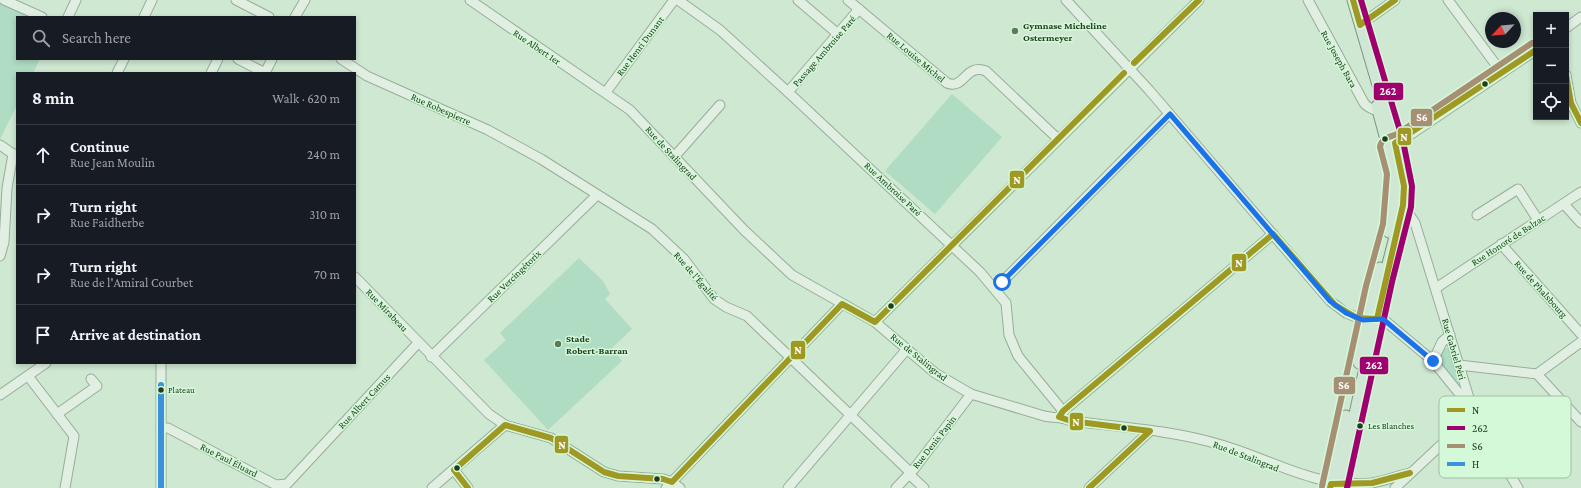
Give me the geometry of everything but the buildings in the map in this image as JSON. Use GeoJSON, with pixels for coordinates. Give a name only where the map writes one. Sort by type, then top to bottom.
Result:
{"type":"FeatureCollection","features":[{"type":"Feature","properties":{"kind":"main road"},"geometry":{"type":"LineString","coordinates":[[1335,486],[1351,428],[1372,320],[1404,186],[1392,145],[1378,111],[1346,0]]}},
{"type":"Feature","properties":{"kind":"main road"},"geometry":{"type":"LineString","coordinates":[[1353,0],[1388,118],[1392,145]]}},
{"type":"Feature","properties":{"kind":"street"},"geometry":{"type":"LineString","coordinates":[[4,0],[40,16]]}},
{"type":"Feature","properties":{"kind":"street"},"geometry":{"type":"LineString","coordinates":[[68,16],[76,0]]}},
{"type":"Feature","properties":{"kind":"street"},"geometry":{"type":"LineString","coordinates":[[144,16],[152,0]]}},
{"type":"Feature","properties":{"kind":"street"},"geometry":{"type":"LineString","coordinates":[[236,0],[267,16]]}},
{"type":"Feature","properties":{"kind":"street"},"geometry":{"type":"LineString","coordinates":[[296,16],[304,0]]}},
{"type":"Feature","properties":{"kind":"street","name":"Rue Albert 1er"},"geometry":{"type":"LineString","coordinates":[[470,0],[606,92]]}},
{"type":"Feature","properties":{"kind":"street","name":"Rue Henri Dunant"},"geometry":{"type":"LineString","coordinates":[[606,92],[674,0]]}},
{"type":"Feature","properties":{"kind":"street","name":"Rue Ambroise Paré"},"geometry":{"type":"LineString","coordinates":[[678,0],[720,30],[788,92],[994,287],[1006,304],[1009,334],[1018,356],[1061,414]]}},
{"type":"Feature","properties":{"kind":"street"},"geometry":{"type":"LineString","coordinates":[[798,0],[838,34]]}},
{"type":"Feature","properties":{"kind":"street","name":"Rue Louise Michel"},"geometry":{"type":"LineString","coordinates":[[848,0],[947,83],[953,85],[958,84],[969,72],[975,69],[986,71],[1058,139]]}},
{"type":"Feature","properties":{"kind":"street"},"geometry":{"type":"LineString","coordinates":[[1066,0],[1170,114],[1330,301],[1346,313],[1363,320],[1383,319],[1433,361],[1458,392],[1466,396]]}},
{"type":"Feature","properties":{"kind":"street"},"geometry":{"type":"LineString","coordinates":[[875,322],[1199,0]]}},
{"type":"Feature","properties":{"kind":"street","name":"Rue Joseph Bara"},"geometry":{"type":"LineString","coordinates":[[1308,0],[1367,108],[1378,111],[1388,118]]}},
{"type":"Feature","properties":{"kind":"street"},"geometry":{"type":"LineString","coordinates":[[1360,25],[1395,0]]}},
{"type":"Feature","properties":{"kind":"street"},"geometry":{"type":"LineString","coordinates":[[1448,0],[1502,73]]}},
{"type":"Feature","properties":{"kind":"street","name":"Passage Ambroise Paré"},"geometry":{"type":"LineString","coordinates":[[788,92],[859,10]]}},
{"type":"Feature","properties":{"kind":"street"},"geometry":{"type":"LineString","coordinates":[[1569,26],[1581,18]]}},
{"type":"Feature","properties":{"kind":"street"},"geometry":{"type":"LineString","coordinates":[[1392,145],[1533,52]]}},
{"type":"Feature","properties":{"kind":"street"},"geometry":{"type":"LineString","coordinates":[[118,72],[124,60]]}},
{"type":"Feature","properties":{"kind":"street"},"geometry":{"type":"LineString","coordinates":[[212,72],[218,60]]}},
{"type":"Feature","properties":{"kind":"street"},"geometry":{"type":"LineString","coordinates":[[240,60],[263,72]]}},
{"type":"Feature","properties":{"kind":"street"},"geometry":{"type":"LineString","coordinates":[[266,72],[272,60]]}},
{"type":"Feature","properties":{"kind":"street","name":"Rue Robespierre"},"geometry":{"type":"LineString","coordinates":[[343,60],[367,76],[488,130],[541,159]]}},
{"type":"Feature","properties":{"kind":"street"},"geometry":{"type":"LineString","coordinates":[[1568,84],[1571,104],[1581,122]]}},
{"type":"Feature","properties":{"kind":"street","name":"Rue de Stalingrad"},"geometry":{"type":"LineString","coordinates":[[606,92],[630,110],[771,257],[792,275],[875,322],[935,373],[971,394],[1054,418],[1061,414],[1071,421],[1181,434],[1218,444],[1298,476],[1335,486],[1372,483],[1410,473]]}},
{"type":"Feature","properties":{"kind":"street"},"geometry":{"type":"LineString","coordinates":[[675,156],[720,105]]}},
{"type":"Feature","properties":{"kind":"street"},"geometry":{"type":"LineString","coordinates":[[994,287],[1002,282],[1170,114]]}},
{"type":"Feature","properties":{"kind":"street"},"geometry":{"type":"LineString","coordinates":[[0,145],[15,154],[7,188],[4,242],[0,256]]}},
{"type":"Feature","properties":{"kind":"street","name":"Rue de l'Égalité"},"geometry":{"type":"LineString","coordinates":[[541,159],[652,229],[684,259],[714,299],[726,307],[747,316],[924,488]]}},
{"type":"Feature","properties":{"kind":"street"},"geometry":{"type":"LineString","coordinates":[[1478,215],[1518,189],[1538,220]]}},
{"type":"Feature","properties":{"kind":"street","name":"Rue Honoré de Balzac"},"geometry":{"type":"LineString","coordinates":[[1436,288],[1581,192]]}},
{"type":"Feature","properties":{"kind":"street","name":"Rue Vercingétorix"},"geometry":{"type":"LineString","coordinates":[[431,357],[597,195]]}},
{"type":"Feature","properties":{"kind":"street","name":"Rue Gabriel Péri"},"geometry":{"type":"LineString","coordinates":[[1399,202],[1416,223],[1468,396]]}},
{"type":"Feature","properties":{"kind":"street"},"geometry":{"type":"LineString","coordinates":[[1564,204],[1581,223]]}},
{"type":"Feature","properties":{"kind":"street"},"geometry":{"type":"LineString","coordinates":[[1061,414],[1273,234]]}},
{"type":"Feature","properties":{"kind":"street","name":"Rue de Phalsbourg"},"geometry":{"type":"LineString","coordinates":[[1502,244],[1581,334]]}},
{"type":"Feature","properties":{"kind":"street","name":"Rue Mirabeau"},"geometry":{"type":"LineString","coordinates":[[356,278],[488,414],[505,425],[551,438],[604,472],[618,476],[663,479],[669,485]]}},
{"type":"Feature","properties":{"kind":"street"},"geometry":{"type":"LineString","coordinates":[[680,488],[669,485],[842,304]]}},
{"type":"Feature","properties":{"kind":"street"},"geometry":{"type":"LineString","coordinates":[[1433,361],[1442,342],[1450,335]]}},
{"type":"Feature","properties":{"kind":"street","name":"Rue Albert Camus"},"geometry":{"type":"LineString","coordinates":[[310,459],[418,342]]}},
{"type":"Feature","properties":{"kind":"street"},"geometry":{"type":"LineString","coordinates":[[1537,374],[1581,342]]}},
{"type":"Feature","properties":{"kind":"street"},"geometry":{"type":"LineString","coordinates":[[788,488],[907,349]]}},
{"type":"Feature","properties":{"kind":"street"},"geometry":{"type":"LineString","coordinates":[[0,395],[45,364]]}},
{"type":"Feature","properties":{"kind":"street"},"geometry":{"type":"LineString","coordinates":[[161,364],[161,488]]}},
{"type":"Feature","properties":{"kind":"street"},"geometry":{"type":"LineString","coordinates":[[1459,365],[1537,374],[1557,396]]}},
{"type":"Feature","properties":{"kind":"street"},"geometry":{"type":"LineString","coordinates":[[28,376],[74,436],[65,488]]}},
{"type":"Feature","properties":{"kind":"street"},"geometry":{"type":"LineString","coordinates":[[57,414],[97,386],[91,379]]}},
{"type":"Feature","properties":{"kind":"street","name":"Rue Denis Papin"},"geometry":{"type":"LineString","coordinates":[[896,488],[910,473],[971,394]]}},
{"type":"Feature","properties":{"kind":"street"},"geometry":{"type":"LineString","coordinates":[[1571,411],[1581,422]]}},
{"type":"Feature","properties":{"kind":"street"},"geometry":{"type":"LineString","coordinates":[[432,488],[505,425]]}},
{"type":"Feature","properties":{"kind":"street","name":"Rue Paul Éluard"},"geometry":{"type":"LineString","coordinates":[[161,428],[168,428],[276,485],[287,484],[310,459]]}},
{"type":"Feature","properties":{"kind":"street"},"geometry":{"type":"LineString","coordinates":[[1089,488],[1150,431]]}},
{"type":"Feature","properties":{"kind":"street"},"geometry":{"type":"LineString","coordinates":[[1395,488],[1439,446]]}},
{"type":"Feature","properties":{"kind":"street"},"geometry":{"type":"LineString","coordinates":[[454,470],[468,488]]}},
{"type":"Feature","properties":{"kind":"street","name":"Rue Gabriel Péri"},"geometry":{"type":"LineString","coordinates":[[1512,478],[1518,488]]}},
{"type":"Feature","properties":{"kind":"green space"},"geometry":{"type":"Polygon","coordinates":[[[0,2],[29,16],[16,16],[16,60],[40,60],[34,72],[16,72],[16,107],[0,139],[0,2]]]}},
{"type":"Feature","properties":{"kind":"green space"},"geometry":{"type":"Polygon","coordinates":[[[952,94],[1002,137],[935,214],[885,171],[952,94]]]}},
{"type":"Feature","properties":{"kind":"green space","name":"Stade Robert-Barran"},"geometry":{"type":"Polygon","coordinates":[[[579,258],[603,281],[610,294],[605,299],[632,329],[612,348],[622,361],[548,430],[484,360],[506,340],[500,333],[579,258]]]}},
{"type":"Feature","properties":{"kind":"green space"},"geometry":{"type":"Polygon","coordinates":[[[1444,348],[1448,348],[1459,385],[1457,387],[1437,362],[1444,348]]]}},
{"type":"Feature","properties":{"kind":"transit line","name":"N"},"geometry":{"type":"LineString","coordinates":[[1134,63],[1199,0]]}},
{"type":"Feature","properties":{"kind":"transit line","name":"N"},"geometry":{"type":"LineString","coordinates":[[1353,0],[1360,25],[1395,0]]}},
{"type":"Feature","properties":{"kind":"transit line","name":"262"},"geometry":{"type":"LineString","coordinates":[[1347,488],[1392,282],[1411,207],[1412,186],[1403,141],[1361,0]]}},
{"type":"Feature","properties":{"kind":"transit line","name":"S6"},"geometry":{"type":"LineString","coordinates":[[1322,486],[1366,286],[1383,224],[1387,174],[1380,147],[1381,144],[1384,140],[1397,134],[1532,43]]}},
{"type":"Feature","properties":{"kind":"transit line","name":"N"},"geometry":{"type":"LineString","coordinates":[[1089,488],[1150,431],[1071,421],[1059,417],[1063,411],[1273,234],[1335,305],[1357,318],[1377,319],[1403,205],[1404,186],[1395,143],[1533,52]]}},
{"type":"Feature","properties":{"kind":"transit line","name":"N"},"geometry":{"type":"LineString","coordinates":[[468,488],[454,470],[505,425],[551,438],[604,472],[618,476],[663,479],[672,482],[842,304],[875,322],[1124,73]]}},
{"type":"Feature","properties":{"kind":"transit line","name":"N"},"geometry":{"type":"LineString","coordinates":[[1568,84],[1571,103],[1581,123]]}},
{"type":"Feature","properties":{"kind":"transit line","name":"H"},"geometry":{"type":"LineString","coordinates":[[161,385],[161,488]]}},
{"type":"Feature","properties":{"kind":"transit line","name":"N"},"geometry":{"type":"LineString","coordinates":[[1330,488],[1331,484],[1372,483],[1410,473]]}},
{"type":"Feature","properties":{"kind":"place","name":"Gymnase Micheline Ostermeyer"},"geometry":{"type":"Point","coordinates":[1015,31]}},
{"type":"Feature","properties":{"kind":"place","name":"Stade Robert-Barran"},"geometry":{"type":"Point","coordinates":[558,344]}},
{"type":"Feature","properties":{"kind":"place","name":"Plateau"},"geometry":{"type":"Point","coordinates":[161,390]}},
{"type":"Feature","properties":{"kind":"place","name":"Les Blanches"},"geometry":{"type":"Point","coordinates":[1360,426]}},
{"type":"Feature","properties":{"kind":"route"},"geometry":{"type":"LineString","coordinates":[[1002,282],[1170,114],[1330,301],[1340,310],[1363,320],[1368,321],[1383,319],[1433,361]]}}]}
